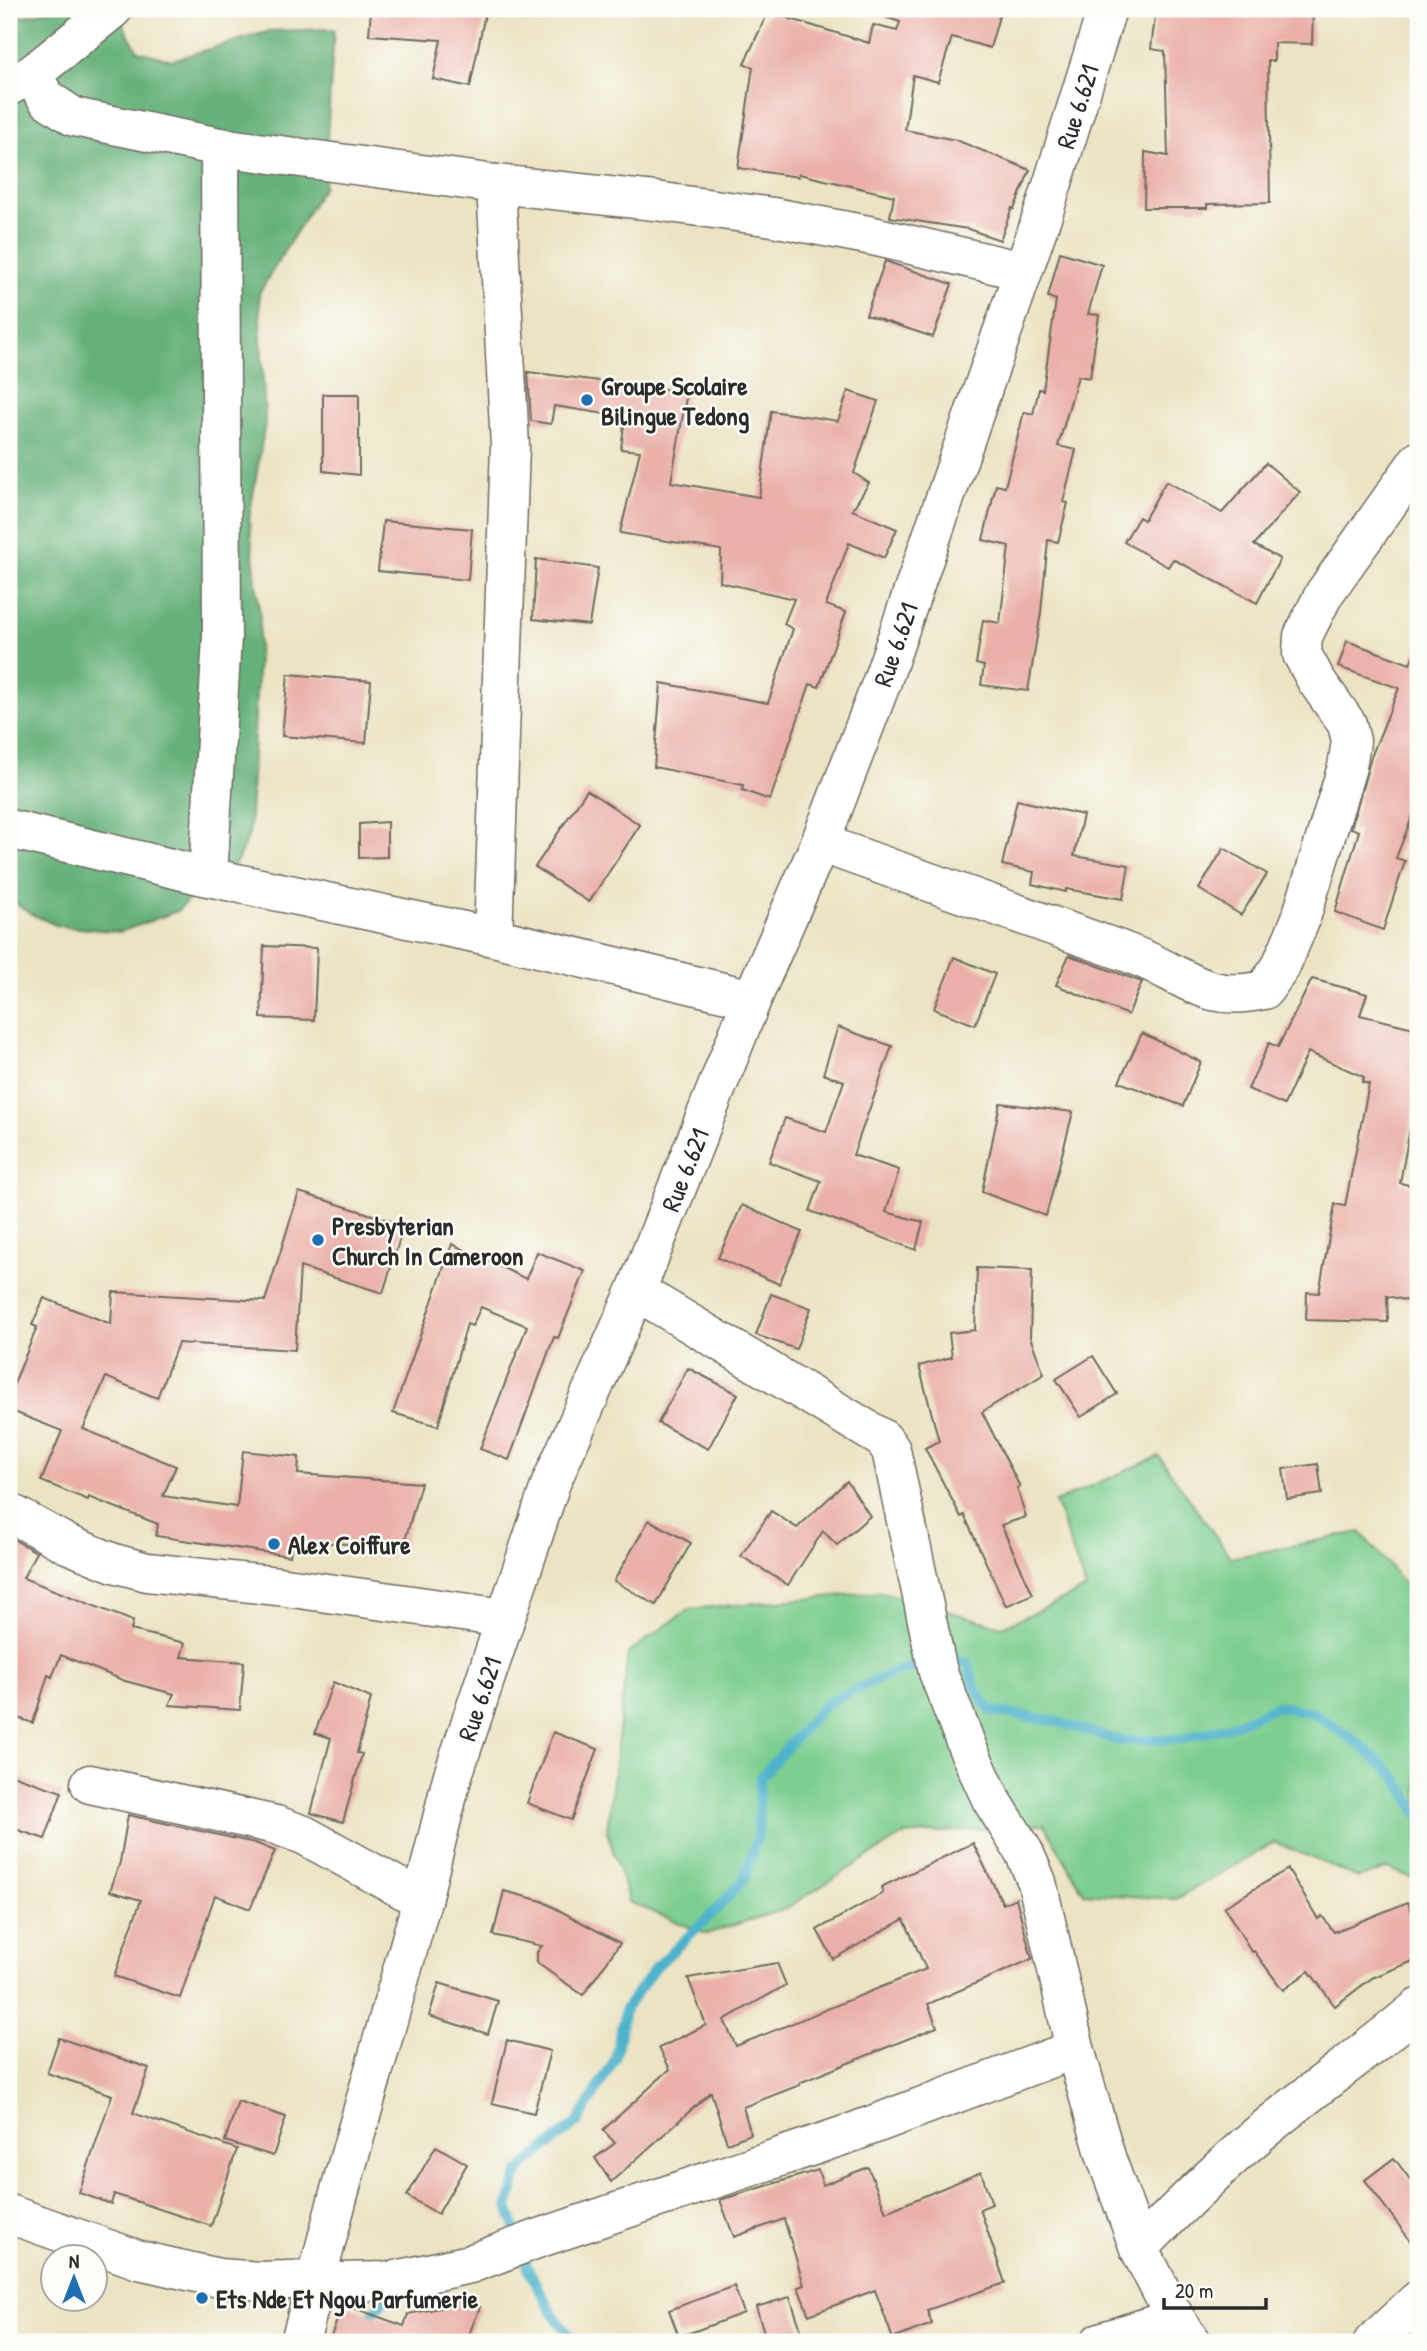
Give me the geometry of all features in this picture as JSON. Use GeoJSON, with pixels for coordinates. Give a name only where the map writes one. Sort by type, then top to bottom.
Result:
{"type":"FeatureCollection","features":[{"type":"Feature","properties":{"kind":"street"},"geometry":{"type":"LineString","coordinates":[[113,9],[20,80],[74,117],[220,147],[496,184],[642,199],[774,217],[873,236],[1023,271]]}},
{"type":"Feature","properties":{"kind":"street","name":"Rue 6.621"},"geometry":{"type":"LineString","coordinates":[[300,2342],[422,1900],[452,1778],[504,1618],[551,1483],[636,1291],[752,999],[820,843],[898,634],[1023,271],[1083,92],[1107,9]]}},
{"type":"Feature","properties":{"kind":"street"},"geometry":{"type":"LineString","coordinates":[[208,877],[222,637],[220,147]]}},
{"type":"Feature","properties":{"kind":"street"},"geometry":{"type":"LineString","coordinates":[[493,937],[510,446],[496,184]]}},
{"type":"Feature","properties":{"kind":"street"},"geometry":{"type":"LineString","coordinates":[[820,843],[1120,950],[1197,987],[1219,994],[1242,995],[1264,990],[1280,968],[1300,921],[1347,767],[1351,741],[1347,724],[1316,680],[1302,654],[1303,636],[1324,594],[1418,461]]}},
{"type":"Feature","properties":{"kind":"street"},"geometry":{"type":"LineString","coordinates":[[9,829],[208,877],[493,937],[752,999]]}},
{"type":"Feature","properties":{"kind":"street"},"geometry":{"type":"LineString","coordinates":[[636,1291],[883,1438],[891,1450],[938,1672],[991,1799],[1024,1852],[1037,1882],[1075,2049],[1106,2157],[1139,2248],[1183,2330],[1100,2342]]}},
{"type":"Feature","properties":{"kind":"street"},"geometry":{"type":"LineString","coordinates":[[9,1512],[67,1544],[114,1563],[147,1572],[278,1586],[504,1618]]}},
{"type":"Feature","properties":{"kind":"street"},"geometry":{"type":"LineString","coordinates":[[90,1783],[276,1825],[304,1835],[422,1900]]}},
{"type":"Feature","properties":{"kind":"street"},"geometry":{"type":"LineString","coordinates":[[1139,2248],[1212,2175],[1262,2131],[1375,2044],[1418,2007]]}},
{"type":"Feature","properties":{"kind":"street"},"geometry":{"type":"LineString","coordinates":[[9,2214],[139,2260],[219,2278],[261,2281],[391,2281],[470,2264],[851,2133],[1075,2049]]}},
{"type":"Feature","properties":{"kind":"street"},"geometry":{"type":"LineString","coordinates":[[1373,2342],[1418,2300]]}},
{"type":"Feature","properties":{"kind":"green space"},"geometry":{"type":"Polygon","coordinates":[[[55,9],[114,9],[138,51],[172,60],[270,31],[334,29],[324,186],[259,293],[265,423],[249,519],[260,616],[249,835],[236,863],[208,877],[178,911],[120,932],[58,926],[31,914],[9,898],[9,20],[55,9]]]}},
{"type":"Feature","properties":{"kind":"green space"},"geometry":{"type":"Polygon","coordinates":[[[1159,1456],[1231,1558],[1360,1532],[1418,1599],[1418,1877],[1411,1878],[1389,1868],[1358,1878],[1275,1842],[1176,1899],[1084,1893],[1044,1824],[903,1835],[785,1909],[706,1934],[629,1902],[607,1831],[628,1653],[689,1609],[882,1592],[1002,1627],[1086,1589],[1055,1502],[1159,1456]]]}},
{"type":"Feature","properties":{"kind":"building"},"geometry":{"type":"Polygon","coordinates":[[[371,9],[486,9],[470,87],[433,79],[441,40],[369,35],[371,9]]]}},
{"type":"Feature","properties":{"kind":"building"},"geometry":{"type":"Polygon","coordinates":[[[883,9],[1001,9],[990,48],[952,37],[938,82],[913,75],[905,130],[956,140],[1030,170],[1000,240],[968,229],[890,217],[894,196],[799,174],[798,177],[738,168],[753,67],[744,64],[768,12],[869,43],[873,25],[897,31],[900,22],[882,16],[883,9]]]}},
{"type":"Feature","properties":{"kind":"building"},"geometry":{"type":"Polygon","coordinates":[[[1156,9],[1313,9],[1312,44],[1274,43],[1274,61],[1268,61],[1270,203],[1207,204],[1207,208],[1144,208],[1145,152],[1168,156],[1165,51],[1151,49],[1156,9]]]}},
{"type":"Feature","properties":{"kind":"building"},"geometry":{"type":"Polygon","coordinates":[[[1060,252],[1102,265],[1088,314],[1099,315],[1090,378],[1078,376],[1058,446],[1076,450],[1063,502],[1068,503],[1058,542],[1048,540],[1041,612],[1028,691],[981,685],[984,666],[976,664],[983,620],[1000,623],[1009,546],[983,540],[996,485],[1005,487],[1024,412],[1033,414],[1039,389],[1043,390],[1056,300],[1048,297],[1060,252]]]}},
{"type":"Feature","properties":{"kind":"building"},"geometry":{"type":"Polygon","coordinates":[[[885,261],[952,284],[933,337],[866,315],[885,261]]]}},
{"type":"Feature","properties":{"kind":"building"},"geometry":{"type":"Polygon","coordinates":[[[528,372],[687,392],[671,482],[759,497],[771,411],[838,421],[848,391],[878,401],[854,473],[869,483],[852,510],[897,529],[884,558],[849,543],[826,605],[846,612],[819,687],[810,684],[770,800],[742,790],[743,785],[654,767],[661,683],[768,703],[793,629],[784,624],[794,599],[720,582],[721,550],[620,533],[640,451],[621,449],[625,417],[554,406],[551,424],[531,421],[528,372]]]}},
{"type":"Feature","properties":{"kind":"building"},"geometry":{"type":"Polygon","coordinates":[[[323,394],[359,394],[359,475],[323,471],[323,394]]]}},
{"type":"Feature","properties":{"kind":"building"},"geometry":{"type":"Polygon","coordinates":[[[1266,463],[1300,492],[1254,545],[1280,559],[1257,603],[1173,559],[1168,567],[1124,542],[1139,517],[1144,520],[1166,481],[1222,513],[1266,463]]]}},
{"type":"Feature","properties":{"kind":"building"},"geometry":{"type":"Polygon","coordinates":[[[383,521],[472,529],[468,580],[378,571],[383,521]]]}},
{"type":"Feature","properties":{"kind":"building"},"geometry":{"type":"Polygon","coordinates":[[[536,559],[598,568],[589,625],[533,619],[536,559]]]}},
{"type":"Feature","properties":{"kind":"building"},"geometry":{"type":"Polygon","coordinates":[[[1347,641],[1410,664],[1418,644],[1418,802],[1396,858],[1405,861],[1383,930],[1335,912],[1359,831],[1351,828],[1371,757],[1399,688],[1338,667],[1347,641]]]}},
{"type":"Feature","properties":{"kind":"building"},"geometry":{"type":"Polygon","coordinates":[[[288,674],[371,681],[366,743],[282,736],[288,674]]]}},
{"type":"Feature","properties":{"kind":"building"},"geometry":{"type":"Polygon","coordinates":[[[587,790],[640,825],[589,902],[535,867],[587,790]]]}},
{"type":"Feature","properties":{"kind":"building"},"geometry":{"type":"Polygon","coordinates":[[[1017,800],[1083,815],[1074,856],[1129,865],[1123,899],[1066,889],[1066,892],[1032,884],[1034,872],[1002,865],[1017,800]]]}},
{"type":"Feature","properties":{"kind":"building"},"geometry":{"type":"Polygon","coordinates":[[[387,822],[387,857],[359,858],[359,824],[387,822]]]}},
{"type":"Feature","properties":{"kind":"building"},"geometry":{"type":"Polygon","coordinates":[[[1224,848],[1267,874],[1241,915],[1199,889],[1224,848]]]}},
{"type":"Feature","properties":{"kind":"building"},"geometry":{"type":"Polygon","coordinates":[[[264,946],[317,948],[314,1020],[261,1018],[264,946]]]}},
{"type":"Feature","properties":{"kind":"building"},"geometry":{"type":"Polygon","coordinates":[[[1069,955],[1142,982],[1128,1015],[1056,985],[1069,955]]]}},
{"type":"Feature","properties":{"kind":"building"},"geometry":{"type":"Polygon","coordinates":[[[954,957],[995,974],[975,1025],[934,1009],[954,957]]]}},
{"type":"Feature","properties":{"kind":"building"},"geometry":{"type":"Polygon","coordinates":[[[1312,979],[1367,994],[1360,1015],[1418,1029],[1418,1085],[1400,1183],[1418,1187],[1418,1303],[1387,1296],[1388,1322],[1306,1320],[1307,1292],[1319,1293],[1335,1204],[1345,1206],[1369,1084],[1362,1082],[1364,1077],[1308,1052],[1284,1105],[1248,1089],[1269,1043],[1278,1047],[1312,979]]]}},
{"type":"Feature","properties":{"kind":"building"},"geometry":{"type":"Polygon","coordinates":[[[838,1027],[892,1046],[853,1155],[899,1170],[886,1212],[923,1222],[916,1250],[810,1211],[821,1181],[769,1162],[785,1118],[826,1132],[844,1081],[823,1074],[838,1027]]]}},
{"type":"Feature","properties":{"kind":"building"},"geometry":{"type":"Polygon","coordinates":[[[1142,1033],[1201,1062],[1183,1106],[1119,1082],[1142,1033]]]}},
{"type":"Feature","properties":{"kind":"building"},"geometry":{"type":"Polygon","coordinates":[[[1000,1103],[1073,1112],[1046,1216],[982,1192],[1000,1103]]]}},
{"type":"Feature","properties":{"kind":"building"},"geometry":{"type":"Polygon","coordinates":[[[299,1192],[404,1225],[383,1293],[300,1267],[295,1350],[178,1343],[157,1398],[106,1377],[83,1429],[176,1466],[163,1496],[237,1507],[243,1451],[299,1457],[298,1474],[421,1483],[403,1548],[292,1540],[290,1556],[156,1536],[158,1524],[41,1481],[62,1431],[9,1410],[9,1396],[37,1327],[32,1325],[44,1298],[111,1324],[113,1292],[265,1301],[299,1192]]]}},
{"type":"Feature","properties":{"kind":"building"},"geometry":{"type":"Polygon","coordinates":[[[742,1205],[802,1232],[779,1284],[718,1258],[742,1205]]]}},
{"type":"Feature","properties":{"kind":"building"},"geometry":{"type":"Polygon","coordinates":[[[452,1244],[526,1279],[537,1252],[585,1271],[558,1338],[554,1337],[509,1460],[480,1449],[527,1326],[481,1307],[472,1326],[467,1324],[438,1426],[393,1413],[452,1244]]]}},
{"type":"Feature","properties":{"kind":"building"},"geometry":{"type":"Polygon","coordinates":[[[977,1268],[1032,1270],[1030,1337],[1044,1374],[982,1412],[1020,1487],[1017,1488],[1026,1517],[1001,1525],[1033,1594],[1006,1606],[964,1515],[961,1517],[925,1448],[939,1441],[919,1366],[952,1357],[949,1333],[975,1330],[977,1268]]]}},
{"type":"Feature","properties":{"kind":"building"},"geometry":{"type":"Polygon","coordinates":[[[771,1294],[811,1308],[796,1349],[756,1335],[771,1294]]]}},
{"type":"Feature","properties":{"kind":"building"},"geometry":{"type":"Polygon","coordinates":[[[1093,1356],[1117,1394],[1081,1417],[1056,1379],[1093,1356]]]}},
{"type":"Feature","properties":{"kind":"building"},"geometry":{"type":"Polygon","coordinates":[[[688,1368],[738,1394],[708,1449],[658,1423],[688,1368]]]}},
{"type":"Feature","properties":{"kind":"building"},"geometry":{"type":"Polygon","coordinates":[[[1318,1464],[1322,1494],[1287,1499],[1283,1469],[1318,1464]]]}},
{"type":"Feature","properties":{"kind":"building"},"geometry":{"type":"Polygon","coordinates":[[[847,1481],[870,1516],[837,1545],[823,1531],[788,1585],[741,1556],[771,1511],[797,1528],[847,1481]]]}},
{"type":"Feature","properties":{"kind":"building"},"geometry":{"type":"Polygon","coordinates":[[[649,1520],[691,1543],[656,1605],[614,1581],[649,1520]]]}},
{"type":"Feature","properties":{"kind":"building"},"geometry":{"type":"Polygon","coordinates":[[[9,1537],[36,1552],[23,1578],[133,1621],[131,1630],[185,1643],[181,1657],[244,1662],[240,1710],[169,1705],[174,1694],[125,1681],[61,1655],[52,1677],[48,1675],[33,1723],[9,1715],[9,1537]]]}},
{"type":"Feature","properties":{"kind":"building"},"geometry":{"type":"Polygon","coordinates":[[[333,1682],[371,1698],[357,1753],[362,1754],[343,1822],[311,1813],[331,1738],[315,1733],[333,1682]]]}},
{"type":"Feature","properties":{"kind":"building"},"geometry":{"type":"Polygon","coordinates":[[[553,1732],[598,1749],[571,1820],[527,1803],[553,1732]]]}},
{"type":"Feature","properties":{"kind":"building"},"geometry":{"type":"Polygon","coordinates":[[[9,1774],[62,1792],[45,1839],[9,1827],[9,1774]]]}},
{"type":"Feature","properties":{"kind":"building"},"geometry":{"type":"Polygon","coordinates":[[[128,1815],[255,1843],[275,1851],[250,1909],[215,1895],[180,1998],[114,1976],[141,1900],[110,1891],[120,1862],[128,1815]]]}},
{"type":"Feature","properties":{"kind":"building"},"geometry":{"type":"Polygon","coordinates":[[[973,1843],[1003,1904],[1016,1898],[1032,1959],[928,2004],[937,2027],[743,2107],[751,2134],[727,2143],[711,2092],[611,2182],[595,2158],[615,2143],[603,2130],[670,2069],[659,2048],[706,2025],[688,1978],[777,1963],[786,1985],[724,2020],[736,2046],[926,1969],[904,1919],[833,1959],[817,1930],[883,1893],[881,1887],[973,1843]]]}},
{"type":"Feature","properties":{"kind":"building"},"geometry":{"type":"Polygon","coordinates":[[[1288,1869],[1318,1919],[1322,1916],[1334,1932],[1408,1902],[1418,1928],[1418,1959],[1372,1978],[1335,2006],[1309,1971],[1283,1990],[1254,1951],[1252,1952],[1224,1907],[1288,1869]]]}},
{"type":"Feature","properties":{"kind":"building"},"geometry":{"type":"Polygon","coordinates":[[[504,1891],[542,1901],[620,1943],[583,1995],[537,1963],[537,1952],[542,1946],[493,1935],[504,1891]]]}},
{"type":"Feature","properties":{"kind":"building"},"geometry":{"type":"Polygon","coordinates":[[[439,1983],[498,2001],[488,2034],[429,2016],[439,1983]]]}},
{"type":"Feature","properties":{"kind":"building"},"geometry":{"type":"Polygon","coordinates":[[[59,2038],[149,2068],[133,2113],[237,2149],[211,2226],[114,2194],[111,2204],[79,2193],[112,2095],[47,2073],[59,2038]]]}},
{"type":"Feature","properties":{"kind":"building"},"geometry":{"type":"Polygon","coordinates":[[[507,2040],[550,2051],[534,2113],[492,2103],[507,2040]]]}},
{"type":"Feature","properties":{"kind":"building"},"geometry":{"type":"Polygon","coordinates":[[[238,2101],[286,2117],[273,2156],[225,2141],[238,2101]]]}},
{"type":"Feature","properties":{"kind":"building"},"geometry":{"type":"Polygon","coordinates":[[[436,2146],[467,2164],[438,2214],[407,2196],[436,2146]]]}},
{"type":"Feature","properties":{"kind":"building"},"geometry":{"type":"Polygon","coordinates":[[[1394,2158],[1418,2190],[1418,2251],[1365,2180],[1394,2158]]]}},
{"type":"Feature","properties":{"kind":"building"},"geometry":{"type":"Polygon","coordinates":[[[868,2167],[886,2212],[981,2172],[992,2204],[980,2209],[1005,2283],[927,2310],[932,2324],[893,2339],[875,2290],[809,2315],[798,2287],[804,2285],[784,2219],[734,2237],[720,2200],[818,2170],[823,2185],[868,2167]]]}},
{"type":"Feature","properties":{"kind":"building"},"geometry":{"type":"Polygon","coordinates":[[[734,2286],[744,2313],[679,2337],[669,2310],[734,2286]]]}},
{"type":"Feature","properties":{"kind":"building"},"geometry":{"type":"Polygon","coordinates":[[[454,2296],[480,2307],[466,2342],[329,2342],[343,2304],[404,2326],[408,2314],[450,2306],[454,2296]]]}},
{"type":"Feature","properties":{"kind":"building"},"geometry":{"type":"Polygon","coordinates":[[[790,2297],[805,2342],[767,2342],[756,2307],[790,2297]]]}},
{"type":"Feature","properties":{"kind":"waterway"},"geometry":{"type":"LineString","coordinates":[[575,2342],[553,2314],[530,2273],[508,2206],[518,2174],[527,2163],[578,2122],[615,2059],[625,2009],[654,1969],[718,1908],[744,1879],[758,1835],[760,1778],[826,1703],[894,1672],[949,1658],[968,1663],[975,1689],[991,1711],[1055,1721],[1120,1741],[1182,1739],[1231,1726],[1277,1706],[1312,1712],[1360,1744],[1396,1777],[1418,1814]]}},
{"type":"Feature","properties":{"kind":"waterway"},"geometry":{"type":"LineString","coordinates":[[350,2342],[391,2291]]}},
{"type":"Feature","properties":{"kind":"place","name":"Groupe Scolaire Bilingue Tedong"},"geometry":{"type":"Point","coordinates":[587,400]}},
{"type":"Feature","properties":{"kind":"place","name":"Presbyterian Church In Cameroon"},"geometry":{"type":"Point","coordinates":[318,1240]}},
{"type":"Feature","properties":{"kind":"place","name":"Alex Coiffure"},"geometry":{"type":"Point","coordinates":[274,1544]}},
{"type":"Feature","properties":{"kind":"place","name":"Ets Nde Et Ngou Parfumerie"},"geometry":{"type":"Point","coordinates":[202,2298]}}]}
